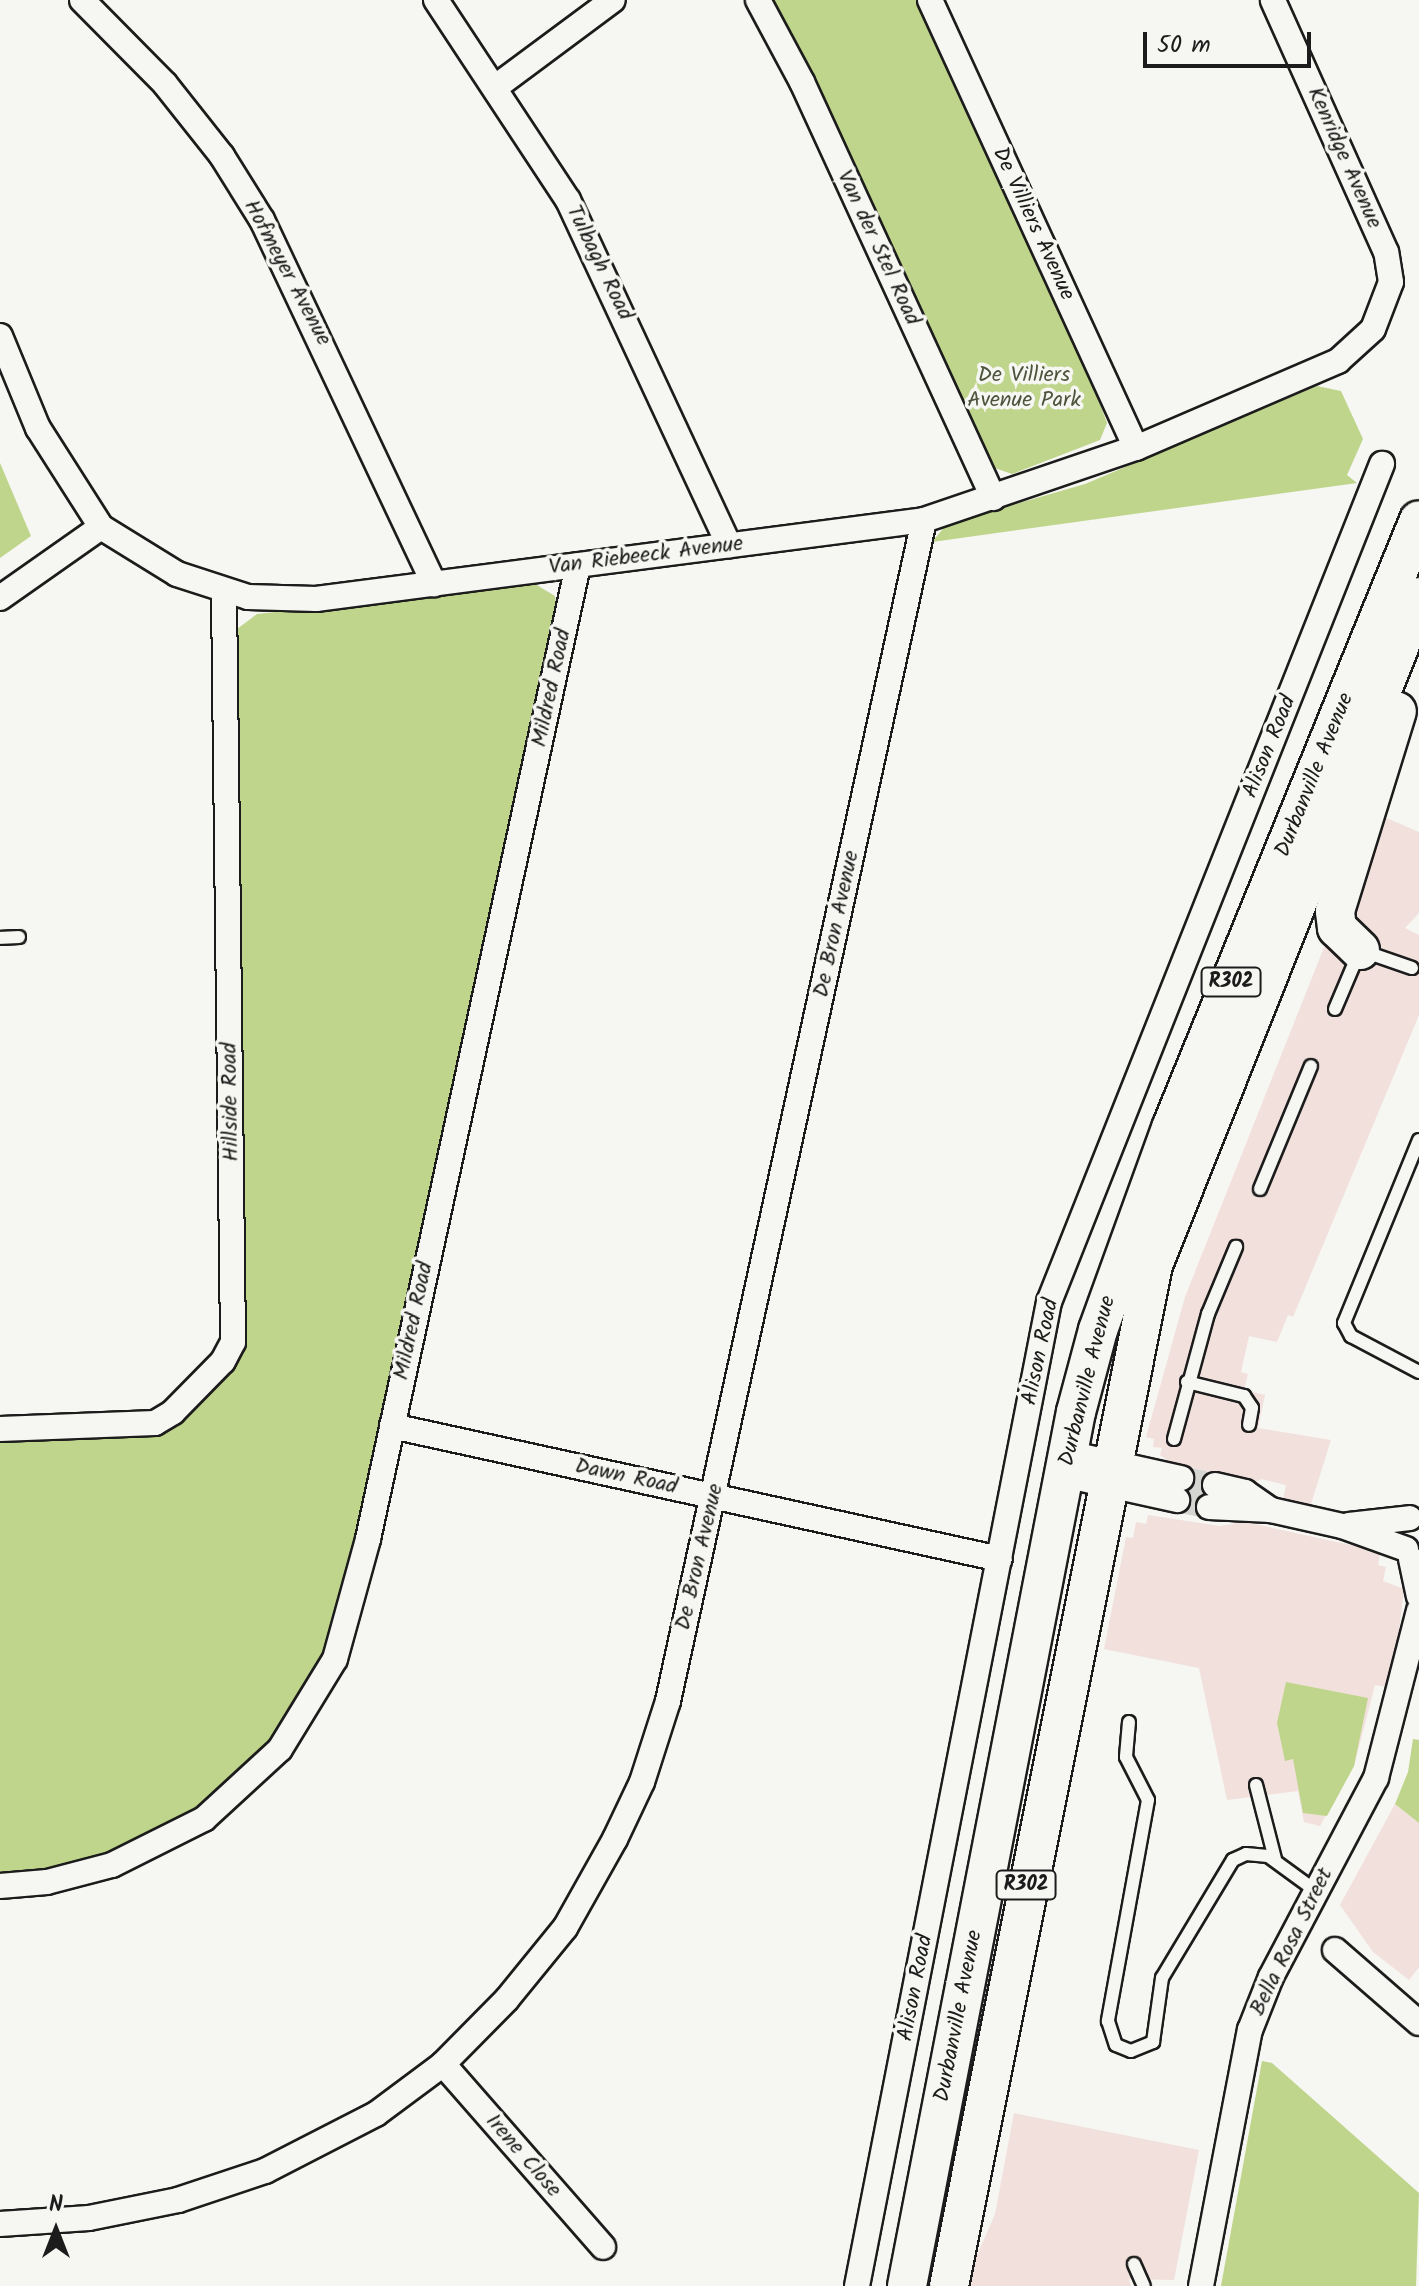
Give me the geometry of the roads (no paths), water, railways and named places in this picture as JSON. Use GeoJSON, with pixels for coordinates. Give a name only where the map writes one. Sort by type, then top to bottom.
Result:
{"type":"FeatureCollection","features":[{"type":"Feature","properties":{"kind":"main road","name":"Durbanville Avenue"},"geometry":{"type":"LineString","coordinates":[[907,2286],[1066,1464],[1121,1259],[1419,520]]}},
{"type":"Feature","properties":{"kind":"main road","name":"Durbanville Avenue"},"geometry":{"type":"LineString","coordinates":[[949,2286],[1108,1474],[1158,1250],[1419,597]]}},
{"type":"Feature","properties":{"kind":"main road"},"geometry":{"type":"LineString","coordinates":[[1360,950],[1337,928],[1336,900],[1419,640]]}},
{"type":"Feature","properties":{"kind":"street","name":"Hofmeyer Avenue"},"geometry":{"type":"LineString","coordinates":[[82,0],[165,84],[222,156],[262,220],[434,584]]}},
{"type":"Feature","properties":{"kind":"street","name":"Tulbagh Road"},"geometry":{"type":"LineString","coordinates":[[436,0],[497,86],[597,255],[729,545]]}},
{"type":"Feature","properties":{"kind":"street"},"geometry":{"type":"LineString","coordinates":[[497,86],[613,0]]}},
{"type":"Feature","properties":{"kind":"street","name":"Van der Stel Road"},"geometry":{"type":"LineString","coordinates":[[758,0],[802,82],[993,498]]}},
{"type":"Feature","properties":{"kind":"street","name":"De Villiers Avenue"},"geometry":{"type":"LineString","coordinates":[[930,0],[1136,448]]}},
{"type":"Feature","properties":{"kind":"street","name":"Kenridge Avenue"},"geometry":{"type":"LineString","coordinates":[[1273,0],[1386,252],[1391,282],[1378,319]]}},
{"type":"Feature","properties":{"kind":"street","name":"Van Riebeeck Avenue"},"geometry":{"type":"LineString","coordinates":[[0,336],[38,428],[101,527],[177,574],[224,593],[294,600],[924,520],[1136,448],[1338,361],[1366,338],[1378,319]]}},
{"type":"Feature","properties":{"kind":"street","name":"Alison Road"},"geometry":{"type":"LineString","coordinates":[[857,2286],[1049,1302],[1382,464]]}},
{"type":"Feature","properties":{"kind":"street","name":"De Bron Avenue"},"geometry":{"type":"LineString","coordinates":[[0,2224],[134,2210],[222,2187],[341,2135],[443,2064],[507,1999],[565,1928],[642,1782],[668,1701],[924,520]]}},
{"type":"Feature","properties":{"kind":"street"},"geometry":{"type":"LineString","coordinates":[[0,598],[101,527]]}},
{"type":"Feature","properties":{"kind":"street","name":"Mildred Road"},"geometry":{"type":"LineString","coordinates":[[0,1886],[79,1875],[144,1853],[222,1805],[280,1749],[335,1659],[392,1426],[578,565]]}},
{"type":"Feature","properties":{"kind":"street","name":"Hillside Road"},"geometry":{"type":"LineString","coordinates":[[0,1429],[155,1423],[173,1412],[223,1361],[233,1342],[224,593]]}},
{"type":"Feature","properties":{"kind":"street","name":"Dawn Road"},"geometry":{"type":"LineString","coordinates":[[392,1426],[1000,1559]]}},
{"type":"Feature","properties":{"kind":"street"},"geometry":{"type":"LineString","coordinates":[[1066,1464],[1179,1489]]}},
{"type":"Feature","properties":{"kind":"street"},"geometry":{"type":"LineString","coordinates":[[1224,1490],[1271,1510],[1342,1526],[1412,1557]]}},
{"type":"Feature","properties":{"kind":"street"},"geometry":{"type":"LineString","coordinates":[[1342,1526],[1414,1514]]}},
{"type":"Feature","properties":{"kind":"street"},"geometry":{"type":"LineString","coordinates":[[1414,1514],[1403,1539],[1412,1557],[1419,1596]]}},
{"type":"Feature","properties":{"kind":"street","name":"Bella Rosa Street"},"geometry":{"type":"LineString","coordinates":[[1201,2286],[1250,2030],[1271,1977],[1388,1748],[1419,1610]]}},
{"type":"Feature","properties":{"kind":"street"},"geometry":{"type":"LineString","coordinates":[[1335,1950],[1419,2023]]}},
{"type":"Feature","properties":{"kind":"street","name":"Irene Close"},"geometry":{"type":"LineString","coordinates":[[443,2064],[603,2247]]}},
{"type":"Feature","properties":{"kind":"lane"},"geometry":{"type":"LineString","coordinates":[[0,938],[19,937]]}},
{"type":"Feature","properties":{"kind":"lane"},"geometry":{"type":"LineString","coordinates":[[1335,1009],[1360,950],[1412,968]]}},
{"type":"Feature","properties":{"kind":"lane"},"geometry":{"type":"LineString","coordinates":[[1260,1189],[1311,1066]]}},
{"type":"Feature","properties":{"kind":"lane"},"geometry":{"type":"LineString","coordinates":[[1419,1140],[1344,1323],[1351,1336],[1419,1372]]}},
{"type":"Feature","properties":{"kind":"lane"},"geometry":{"type":"LineString","coordinates":[[1174,1439],[1187,1382],[1236,1247]]}},
{"type":"Feature","properties":{"kind":"lane"},"geometry":{"type":"LineString","coordinates":[[1187,1382],[1244,1396],[1252,1408],[1249,1425]]}},
{"type":"Feature","properties":{"kind":"lane"},"geometry":{"type":"LineString","coordinates":[[1129,1722],[1126,1757],[1148,1800],[1108,2021],[1116,2045],[1131,2051],[1153,2042],[1162,1978],[1227,1865],[1246,1854],[1277,1862],[1316,1891]]}},
{"type":"Feature","properties":{"kind":"lane"},"geometry":{"type":"LineString","coordinates":[[1256,1785],[1277,1862]]}},
{"type":"Feature","properties":{"kind":"lane"},"geometry":{"type":"LineString","coordinates":[[1134,2264],[1144,2286]]}},
{"type":"Feature","properties":{"kind":"tunnel"},"geometry":{"type":"LineString","coordinates":[[1181,1478],[1215,1485]]}},
{"type":"Feature","properties":{"kind":"tunnel"},"geometry":{"type":"LineString","coordinates":[[1177,1500],[1209,1507]]}},
{"type":"Feature","properties":{"kind":"park label","name":"De Villiers Avenue Park"},"geometry":{"type":"Point","coordinates":[1024,388]}}]}
